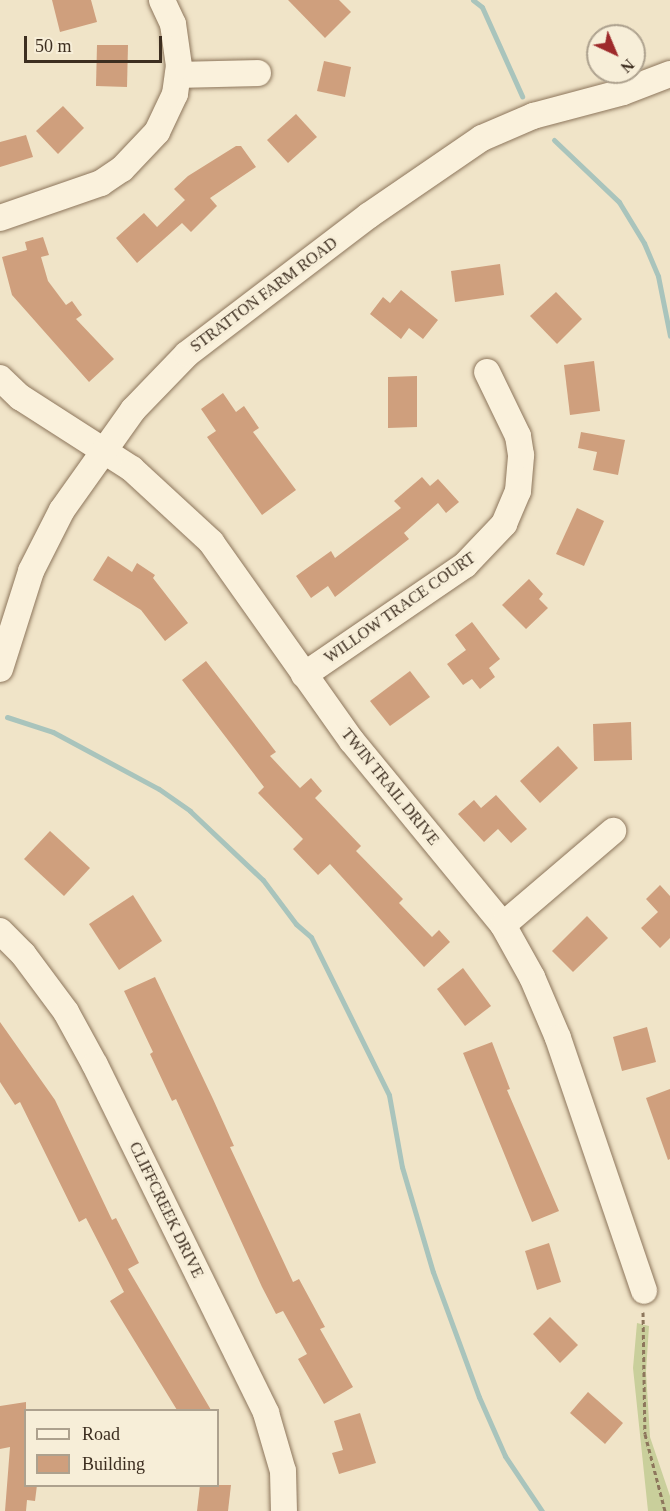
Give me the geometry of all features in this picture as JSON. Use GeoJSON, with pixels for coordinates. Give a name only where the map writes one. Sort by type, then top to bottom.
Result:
{"type":"FeatureCollection","features":[{"type":"Feature","properties":{"kind":"street"},"geometry":{"type":"LineString","coordinates":[[0,218],[73,196],[122,169],[158,132],[175,94],[178,75],[177,44],[162,0]]}},
{"type":"Feature","properties":{"kind":"street"},"geometry":{"type":"LineString","coordinates":[[178,75],[258,73]]}},
{"type":"Feature","properties":{"kind":"street","name":"STRATTON FARM ROAD"},"geometry":{"type":"LineString","coordinates":[[0,669],[31,571],[62,510],[102,450],[155,385],[187,354],[449,157],[533,116],[623,92],[670,74]]}},
{"type":"Feature","properties":{"kind":"street","name":"WILLOW TRACE COURT"},"geometry":{"type":"LineString","coordinates":[[304,675],[465,565],[504,524],[518,491],[521,455],[518,436],[487,372]]}},
{"type":"Feature","properties":{"kind":"street","name":"TWIN TRAIL DRIVE"},"geometry":{"type":"LineString","coordinates":[[0,378],[20,397],[102,450],[161,493],[211,542],[352,741],[503,925],[532,977],[558,1038],[644,1291]]}},
{"type":"Feature","properties":{"kind":"street"},"geometry":{"type":"LineString","coordinates":[[503,925],[613,831]]}},
{"type":"Feature","properties":{"kind":"street","name":"CLIFFCREEK DRIVE"},"geometry":{"type":"LineString","coordinates":[[0,931],[23,954],[66,1012],[151,1179],[274,1433],[283,1471],[284,1511]]}},
{"type":"Feature","properties":{"kind":"path"},"geometry":{"type":"LineString","coordinates":[[644,1291],[641,1363],[645,1434],[665,1511]]}},
{"type":"Feature","properties":{"kind":"green space"},"geometry":{"type":"Polygon","coordinates":[[[637,1323],[649,1326],[646,1372],[650,1437],[670,1496],[670,1511],[648,1511],[633,1368],[637,1323]]]}},
{"type":"Feature","properties":{"kind":"building"},"geometry":{"type":"Polygon","coordinates":[[[52,0],[91,0],[97,22],[60,32],[52,0]]]}},
{"type":"Feature","properties":{"kind":"building"},"geometry":{"type":"Polygon","coordinates":[[[288,0],[339,0],[351,12],[325,38],[288,0]]]}},
{"type":"Feature","properties":{"kind":"building"},"geometry":{"type":"Polygon","coordinates":[[[97,45],[128,45],[127,87],[96,86],[97,45]]]}},
{"type":"Feature","properties":{"kind":"building"},"geometry":{"type":"Polygon","coordinates":[[[324,61],[351,67],[345,97],[317,91],[324,61]]]}},
{"type":"Feature","properties":{"kind":"building"},"geometry":{"type":"Polygon","coordinates":[[[63,106],[84,128],[58,154],[36,131],[63,106]]]}},
{"type":"Feature","properties":{"kind":"building"},"geometry":{"type":"Polygon","coordinates":[[[296,114],[317,137],[288,163],[267,140],[296,114]]]}},
{"type":"Feature","properties":{"kind":"building"},"geometry":{"type":"Polygon","coordinates":[[[26,135],[33,157],[0,167],[0,142],[26,135]]]}},
{"type":"Feature","properties":{"kind":"building"},"geometry":{"type":"Polygon","coordinates":[[[236,146],[241,146],[256,167],[210,198],[217,206],[191,232],[182,223],[137,263],[116,238],[144,213],[157,227],[185,200],[174,189],[188,176],[236,146]]]}},
{"type":"Feature","properties":{"kind":"building"},"geometry":{"type":"Polygon","coordinates":[[[43,237],[49,255],[41,257],[48,281],[66,305],[72,301],[82,315],[76,319],[114,359],[89,382],[12,295],[2,257],[27,250],[25,242],[43,237]]]}},
{"type":"Feature","properties":{"kind":"building"},"geometry":{"type":"Polygon","coordinates":[[[500,264],[504,295],[455,302],[451,271],[500,264]]]}},
{"type":"Feature","properties":{"kind":"building"},"geometry":{"type":"Polygon","coordinates":[[[401,290],[438,320],[423,339],[409,328],[401,339],[370,314],[383,297],[390,303],[401,290]]]}},
{"type":"Feature","properties":{"kind":"building"},"geometry":{"type":"Polygon","coordinates":[[[556,292],[582,319],[557,344],[530,316],[556,292]]]}},
{"type":"Feature","properties":{"kind":"building"},"geometry":{"type":"Polygon","coordinates":[[[594,361],[600,411],[570,415],[564,365],[594,361]]]}},
{"type":"Feature","properties":{"kind":"building"},"geometry":{"type":"Polygon","coordinates":[[[417,376],[417,427],[388,428],[388,377],[417,376]]]}},
{"type":"Feature","properties":{"kind":"building"},"geometry":{"type":"Polygon","coordinates":[[[223,393],[236,412],[244,406],[259,428],[253,432],[296,490],[262,515],[207,437],[216,431],[201,409],[223,393]]]}},
{"type":"Feature","properties":{"kind":"building"},"geometry":{"type":"Polygon","coordinates":[[[581,432],[625,440],[618,475],[593,470],[597,452],[578,448],[581,432]]]}},
{"type":"Feature","properties":{"kind":"building"},"geometry":{"type":"Polygon","coordinates":[[[422,477],[430,486],[438,479],[459,502],[446,513],[438,503],[404,533],[409,539],[335,597],[328,586],[311,598],[296,576],[331,551],[335,558],[401,508],[394,501],[422,477]]]}},
{"type":"Feature","properties":{"kind":"building"},"geometry":{"type":"Polygon","coordinates":[[[577,508],[604,521],[584,566],[556,554],[577,508]]]}},
{"type":"Feature","properties":{"kind":"building"},"geometry":{"type":"Polygon","coordinates":[[[108,556],[132,572],[137,563],[155,575],[153,578],[188,623],[165,641],[141,610],[93,580],[108,556]]]}},
{"type":"Feature","properties":{"kind":"building"},"geometry":{"type":"Polygon","coordinates":[[[529,579],[543,594],[539,599],[548,608],[526,629],[502,605],[529,579]]]}},
{"type":"Feature","properties":{"kind":"building"},"geometry":{"type":"Polygon","coordinates":[[[472,622],[500,659],[489,668],[495,677],[480,689],[472,679],[463,685],[447,664],[466,650],[455,635],[472,622]]]}},
{"type":"Feature","properties":{"kind":"building"},"geometry":{"type":"Polygon","coordinates":[[[206,661],[276,752],[270,756],[300,788],[311,778],[322,791],[315,798],[361,846],[356,851],[403,899],[399,903],[432,937],[439,930],[450,942],[424,967],[330,864],[318,875],[293,849],[303,839],[258,793],[264,787],[182,680],[206,661]]]}},
{"type":"Feature","properties":{"kind":"building"},"geometry":{"type":"Polygon","coordinates":[[[410,671],[430,697],[390,726],[370,701],[410,671]]]}},
{"type":"Feature","properties":{"kind":"building"},"geometry":{"type":"Polygon","coordinates":[[[631,722],[632,760],[594,761],[593,724],[631,722]]]}},
{"type":"Feature","properties":{"kind":"building"},"geometry":{"type":"Polygon","coordinates":[[[558,746],[578,768],[540,803],[520,781],[558,746]]]}},
{"type":"Feature","properties":{"kind":"building"},"geometry":{"type":"Polygon","coordinates":[[[496,795],[527,829],[511,843],[498,829],[484,842],[458,814],[474,800],[481,808],[496,795]]]}},
{"type":"Feature","properties":{"kind":"building"},"geometry":{"type":"Polygon","coordinates":[[[50,831],[90,868],[64,896],[24,859],[50,831]]]}},
{"type":"Feature","properties":{"kind":"building"},"geometry":{"type":"Polygon","coordinates":[[[660,885],[670,896],[670,938],[660,948],[641,928],[658,912],[646,899],[660,885]]]}},
{"type":"Feature","properties":{"kind":"building"},"geometry":{"type":"Polygon","coordinates":[[[133,895],[162,941],[119,970],[89,924],[133,895]]]}},
{"type":"Feature","properties":{"kind":"building"},"geometry":{"type":"Polygon","coordinates":[[[587,916],[608,938],[573,972],[552,951],[587,916]]]}},
{"type":"Feature","properties":{"kind":"building"},"geometry":{"type":"Polygon","coordinates":[[[463,968],[491,1006],[465,1026],[437,989],[463,968]]]}},
{"type":"Feature","properties":{"kind":"building"},"geometry":{"type":"Polygon","coordinates":[[[155,977],[213,1099],[234,1146],[230,1147],[293,1282],[299,1279],[325,1327],[320,1329],[353,1387],[324,1404],[298,1359],[307,1354],[283,1311],[276,1314],[262,1287],[176,1099],[172,1101],[150,1054],[153,1052],[124,991],[155,977]]]}},
{"type":"Feature","properties":{"kind":"building"},"geometry":{"type":"Polygon","coordinates":[[[0,1022],[55,1100],[112,1220],[116,1218],[139,1263],[128,1269],[210,1409],[176,1409],[110,1301],[124,1292],[86,1218],[79,1222],[20,1102],[15,1105],[0,1082],[0,1022]]]}},
{"type":"Feature","properties":{"kind":"building"},"geometry":{"type":"Polygon","coordinates":[[[647,1027],[656,1062],[622,1071],[613,1037],[647,1027]]]}},
{"type":"Feature","properties":{"kind":"building"},"geometry":{"type":"Polygon","coordinates":[[[492,1042],[510,1089],[507,1090],[559,1211],[532,1222],[463,1053],[492,1042]]]}},
{"type":"Feature","properties":{"kind":"building"},"geometry":{"type":"Polygon","coordinates":[[[670,1089],[670,1159],[668,1160],[646,1098],[670,1089]]]}},
{"type":"Feature","properties":{"kind":"building"},"geometry":{"type":"Polygon","coordinates":[[[549,1243],[561,1282],[537,1290],[525,1251],[549,1243]]]}},
{"type":"Feature","properties":{"kind":"building"},"geometry":{"type":"Polygon","coordinates":[[[550,1317],[578,1345],[560,1363],[533,1334],[550,1317]]]}},
{"type":"Feature","properties":{"kind":"building"},"geometry":{"type":"Polygon","coordinates":[[[588,1392],[623,1423],[605,1444],[570,1413],[588,1392]]]}},
{"type":"Feature","properties":{"kind":"building"},"geometry":{"type":"Polygon","coordinates":[[[26,1402],[26,1409],[24,1409],[24,1487],[37,1487],[35,1501],[27,1500],[26,1511],[5,1511],[10,1447],[0,1449],[0,1406],[26,1402]]]}},
{"type":"Feature","properties":{"kind":"building"},"geometry":{"type":"Polygon","coordinates":[[[360,1413],[376,1463],[339,1474],[332,1453],[343,1450],[334,1421],[360,1413]]]}},
{"type":"Feature","properties":{"kind":"building"},"geometry":{"type":"Polygon","coordinates":[[[231,1485],[228,1511],[197,1511],[200,1487],[231,1485]]]}},
{"type":"Feature","properties":{"kind":"waterway"},"geometry":{"type":"LineString","coordinates":[[473,0],[482,7],[522,96]]}},
{"type":"Feature","properties":{"kind":"waterway"},"geometry":{"type":"LineString","coordinates":[[554,140],[619,202],[644,243],[658,276],[670,336]]}},
{"type":"Feature","properties":{"kind":"waterway"},"geometry":{"type":"LineString","coordinates":[[7,717],[53,732],[159,789],[190,811],[263,880],[296,924],[311,937],[389,1095],[402,1167],[433,1272],[479,1397],[505,1456],[542,1511]]}}]}
